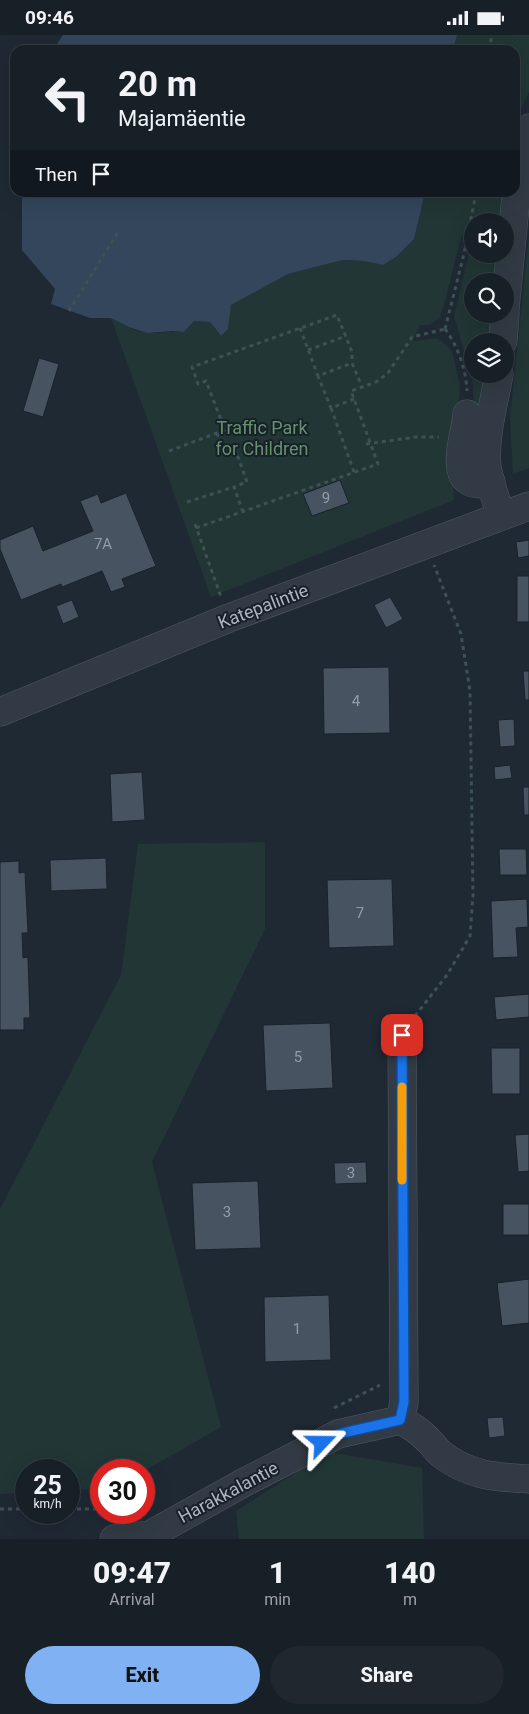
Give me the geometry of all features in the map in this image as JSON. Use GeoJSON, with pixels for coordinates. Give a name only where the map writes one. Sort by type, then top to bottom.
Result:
{"type":"FeatureCollection","features":[{"type":"Feature","properties":{"kind":"street"},"geometry":{"type":"LineString","coordinates":[[520,172],[529,128]]}},
{"type":"Feature","properties":{"kind":"street"},"geometry":{"type":"LineString","coordinates":[[509,273],[516,197]]}},
{"type":"Feature","properties":{"kind":"street"},"geometry":{"type":"LineString","coordinates":[[497,383],[487,440],[488,469],[502,516]]}},
{"type":"Feature","properties":{"kind":"street"},"geometry":{"type":"LineString","coordinates":[[467,414],[462,441],[460,470],[468,481],[479,485],[491,482]]}},
{"type":"Feature","properties":{"kind":"street","name":"Katepalintie"},"geometry":{"type":"LineString","coordinates":[[0,712],[229,618],[529,506]]}},
{"type":"Feature","properties":{"kind":"street"},"geometry":{"type":"LineString","coordinates":[[402,1035],[404,1402],[400,1420],[427,1439],[440,1453],[475,1473],[502,1478],[529,1479]]}},
{"type":"Feature","properties":{"kind":"street","name":"Harakkalantie"},"geometry":{"type":"LineString","coordinates":[[117,1539],[150,1535],[243,1483],[338,1434],[400,1420]]}},
{"type":"Feature","properties":{"kind":"path"},"geometry":{"type":"LineString","coordinates":[[467,414],[467,388],[461,361],[452,339],[445,329],[464,253],[475,197]]}},
{"type":"Feature","properties":{"kind":"path"},"geometry":{"type":"LineString","coordinates":[[69,311],[118,232]]}},
{"type":"Feature","properties":{"kind":"path"},"geometry":{"type":"LineString","coordinates":[[169,451],[225,430],[206,381],[198,384],[192,367],[337,315],[352,352],[352,363],[362,387]]}},
{"type":"Feature","properties":{"kind":"path"},"geometry":{"type":"LineString","coordinates":[[300,328],[354,473]]}},
{"type":"Feature","properties":{"kind":"path"},"geometry":{"type":"LineString","coordinates":[[229,618],[195,526],[243,512],[378,464],[368,444],[351,391],[376,381],[388,373],[412,337],[445,329]]}},
{"type":"Feature","properties":{"kind":"path"},"geometry":{"type":"LineString","coordinates":[[308,350],[346,336]]}},
{"type":"Feature","properties":{"kind":"path"},"geometry":{"type":"LineString","coordinates":[[318,376],[352,363]]}},
{"type":"Feature","properties":{"kind":"path"},"geometry":{"type":"LineString","coordinates":[[331,408],[354,399]]}},
{"type":"Feature","properties":{"kind":"path"},"geometry":{"type":"LineString","coordinates":[[187,503],[247,482],[234,446],[223,450],[217,433]]}},
{"type":"Feature","properties":{"kind":"path"},"geometry":{"type":"LineString","coordinates":[[368,444],[431,436],[462,441]]}},
{"type":"Feature","properties":{"kind":"path"},"geometry":{"type":"LineString","coordinates":[[234,487],[243,512]]}},
{"type":"Feature","properties":{"kind":"path"},"geometry":{"type":"LineString","coordinates":[[402,1035],[421,1006],[447,975],[470,936],[473,895],[470,691],[461,634],[427,545]]}},
{"type":"Feature","properties":{"kind":"path"},"geometry":{"type":"LineString","coordinates":[[0,1509],[15,1509]]}},
{"type":"Feature","properties":{"kind":"green space"},"geometry":{"type":"Polygon","coordinates":[[[457,35],[529,35],[529,92],[520,110],[520,45],[454,45],[457,35]]]}},
{"type":"Feature","properties":{"kind":"green space","name":"Traffic Park for Children"},"geometry":{"type":"Polygon","coordinates":[[[424,197],[501,197],[500,213],[464,213],[464,233],[461,237],[439,318],[430,325],[420,325],[413,341],[437,338],[452,351],[460,386],[452,476],[454,500],[211,597],[111,318],[134,329],[148,333],[184,332],[194,321],[210,322],[220,336],[228,329],[231,305],[288,274],[343,260],[364,261],[383,265],[396,257],[414,239],[424,197]]]}},
{"type":"Feature","properties":{"kind":"green space"},"geometry":{"type":"Polygon","coordinates":[[[529,235],[529,468],[513,474],[510,419],[529,235]]]}},
{"type":"Feature","properties":{"kind":"green space"},"geometry":{"type":"Polygon","coordinates":[[[467,263],[497,263],[497,273],[464,273],[467,263]]]}},
{"type":"Feature","properties":{"kind":"green space"},"geometry":{"type":"Polygon","coordinates":[[[464,274],[464,323],[493,323],[493,333],[464,333],[464,352],[454,316],[464,274]]]}},
{"type":"Feature","properties":{"kind":"green space"},"geometry":{"type":"Polygon","coordinates":[[[489,383],[474,419],[473,384],[489,383]]]}},
{"type":"Feature","properties":{"kind":"green space"},"geometry":{"type":"Polygon","coordinates":[[[265,842],[265,929],[152,1162],[221,1427],[155,1465],[155,1459],[90,1459],[90,1489],[80,1490],[80,1459],[15,1459],[15,1493],[0,1494],[0,1209],[121,975],[138,844],[265,842]]]}},
{"type":"Feature","properties":{"kind":"green space"},"geometry":{"type":"Polygon","coordinates":[[[328,1452],[422,1468],[424,1539],[239,1539],[236,1511],[328,1452]]]}},
{"type":"Feature","properties":{"kind":"water"},"geometry":{"type":"Polygon","coordinates":[[[63,35],[457,35],[454,45],[56,45],[63,35]]]}},
{"type":"Feature","properties":{"kind":"water"},"geometry":{"type":"Polygon","coordinates":[[[22,197],[424,197],[414,239],[396,257],[383,265],[364,261],[343,260],[288,274],[231,305],[228,329],[221,336],[210,322],[194,321],[184,332],[147,333],[111,318],[90,318],[51,304],[55,289],[22,250],[22,197]]]}},
{"type":"Feature","properties":{"kind":"building"},"geometry":{"type":"Polygon","coordinates":[[[39,358],[59,364],[43,417],[23,411],[39,358]]]}},
{"type":"Feature","properties":{"kind":"building"},"geometry":{"type":"Polygon","coordinates":[[[340,480],[349,503],[312,516],[303,494],[340,480]]]}},
{"type":"Feature","properties":{"kind":"building"},"geometry":{"type":"Polygon","coordinates":[[[126,493],[156,566],[122,579],[125,587],[111,592],[102,571],[62,587],[61,584],[21,600],[0,549],[0,540],[33,526],[43,551],[93,531],[80,501],[98,494],[101,503],[126,493]]]}},
{"type":"Feature","properties":{"kind":"building"},"geometry":{"type":"Polygon","coordinates":[[[529,540],[529,556],[518,558],[516,542],[529,540]]]}},
{"type":"Feature","properties":{"kind":"building"},"geometry":{"type":"Polygon","coordinates":[[[517,576],[529,576],[529,622],[517,622],[517,576]]]}},
{"type":"Feature","properties":{"kind":"building"},"geometry":{"type":"Polygon","coordinates":[[[390,597],[403,619],[386,628],[374,605],[390,597]]]}},
{"type":"Feature","properties":{"kind":"building"},"geometry":{"type":"Polygon","coordinates":[[[72,600],[79,617],[63,624],[56,606],[72,600]]]}},
{"type":"Feature","properties":{"kind":"building"},"geometry":{"type":"Polygon","coordinates":[[[389,667],[390,733],[324,734],[323,668],[389,667]]]}},
{"type":"Feature","properties":{"kind":"building"},"geometry":{"type":"Polygon","coordinates":[[[523,671],[529,671],[529,700],[525,700],[523,671]]]}},
{"type":"Feature","properties":{"kind":"building"},"geometry":{"type":"Polygon","coordinates":[[[514,719],[515,746],[500,747],[498,720],[514,719]]]}},
{"type":"Feature","properties":{"kind":"building"},"geometry":{"type":"Polygon","coordinates":[[[510,765],[512,778],[495,780],[494,767],[510,765]]]}},
{"type":"Feature","properties":{"kind":"building"},"geometry":{"type":"Polygon","coordinates":[[[142,772],[145,820],[112,822],[110,774],[142,772]]]}},
{"type":"Feature","properties":{"kind":"building"},"geometry":{"type":"Polygon","coordinates":[[[523,787],[529,787],[529,815],[524,815],[523,787]]]}},
{"type":"Feature","properties":{"kind":"building"},"geometry":{"type":"Polygon","coordinates":[[[499,849],[526,849],[527,875],[500,875],[499,849]]]}},
{"type":"Feature","properties":{"kind":"building"},"geometry":{"type":"Polygon","coordinates":[[[106,858],[107,889],[51,891],[50,860],[106,858]]]}},
{"type":"Feature","properties":{"kind":"building"},"geometry":{"type":"Polygon","coordinates":[[[19,861],[19,873],[25,872],[28,933],[22,933],[23,958],[28,957],[30,1018],[24,1018],[24,1030],[0,1030],[0,862],[19,861]]]}},
{"type":"Feature","properties":{"kind":"building"},"geometry":{"type":"Polygon","coordinates":[[[392,879],[394,946],[329,948],[327,880],[392,879]]]}},
{"type":"Feature","properties":{"kind":"building"},"geometry":{"type":"Polygon","coordinates":[[[527,899],[528,927],[516,928],[518,957],[493,958],[491,901],[527,899]]]}},
{"type":"Feature","properties":{"kind":"building"},"geometry":{"type":"Polygon","coordinates":[[[529,994],[529,1017],[496,1020],[494,997],[529,994]]]}},
{"type":"Feature","properties":{"kind":"building"},"geometry":{"type":"Polygon","coordinates":[[[330,1023],[333,1088],[266,1091],[263,1025],[330,1023]]]}},
{"type":"Feature","properties":{"kind":"building"},"geometry":{"type":"Polygon","coordinates":[[[491,1048],[520,1048],[520,1094],[492,1094],[491,1048]]]}},
{"type":"Feature","properties":{"kind":"building"},"geometry":{"type":"Polygon","coordinates":[[[529,1134],[529,1171],[518,1172],[515,1135],[529,1134]]]}},
{"type":"Feature","properties":{"kind":"building"},"geometry":{"type":"Polygon","coordinates":[[[366,1162],[367,1183],[335,1184],[334,1163],[366,1162]]]}},
{"type":"Feature","properties":{"kind":"building"},"geometry":{"type":"Polygon","coordinates":[[[258,1181],[261,1248],[195,1250],[192,1183],[258,1181]]]}},
{"type":"Feature","properties":{"kind":"building"},"geometry":{"type":"Polygon","coordinates":[[[503,1204],[529,1204],[529,1235],[503,1235],[503,1204]]]}},
{"type":"Feature","properties":{"kind":"building"},"geometry":{"type":"Polygon","coordinates":[[[529,1279],[529,1323],[502,1326],[497,1283],[529,1279]]]}},
{"type":"Feature","properties":{"kind":"building"},"geometry":{"type":"Polygon","coordinates":[[[329,1295],[331,1360],[265,1362],[264,1297],[329,1295]]]}},
{"type":"Feature","properties":{"kind":"building"},"geometry":{"type":"Polygon","coordinates":[[[503,1417],[505,1436],[489,1438],[487,1418],[503,1417]]]}},
{"type":"Feature","properties":{"kind":"slow traffic"},"geometry":{"type":"LineString","coordinates":[[402,1087],[402,1180]]}},
{"type":"Feature","properties":{"kind":"route"},"geometry":{"type":"LineString","coordinates":[[322,1443],[338,1434],[400,1420],[404,1402],[402,1035]]}}]}
